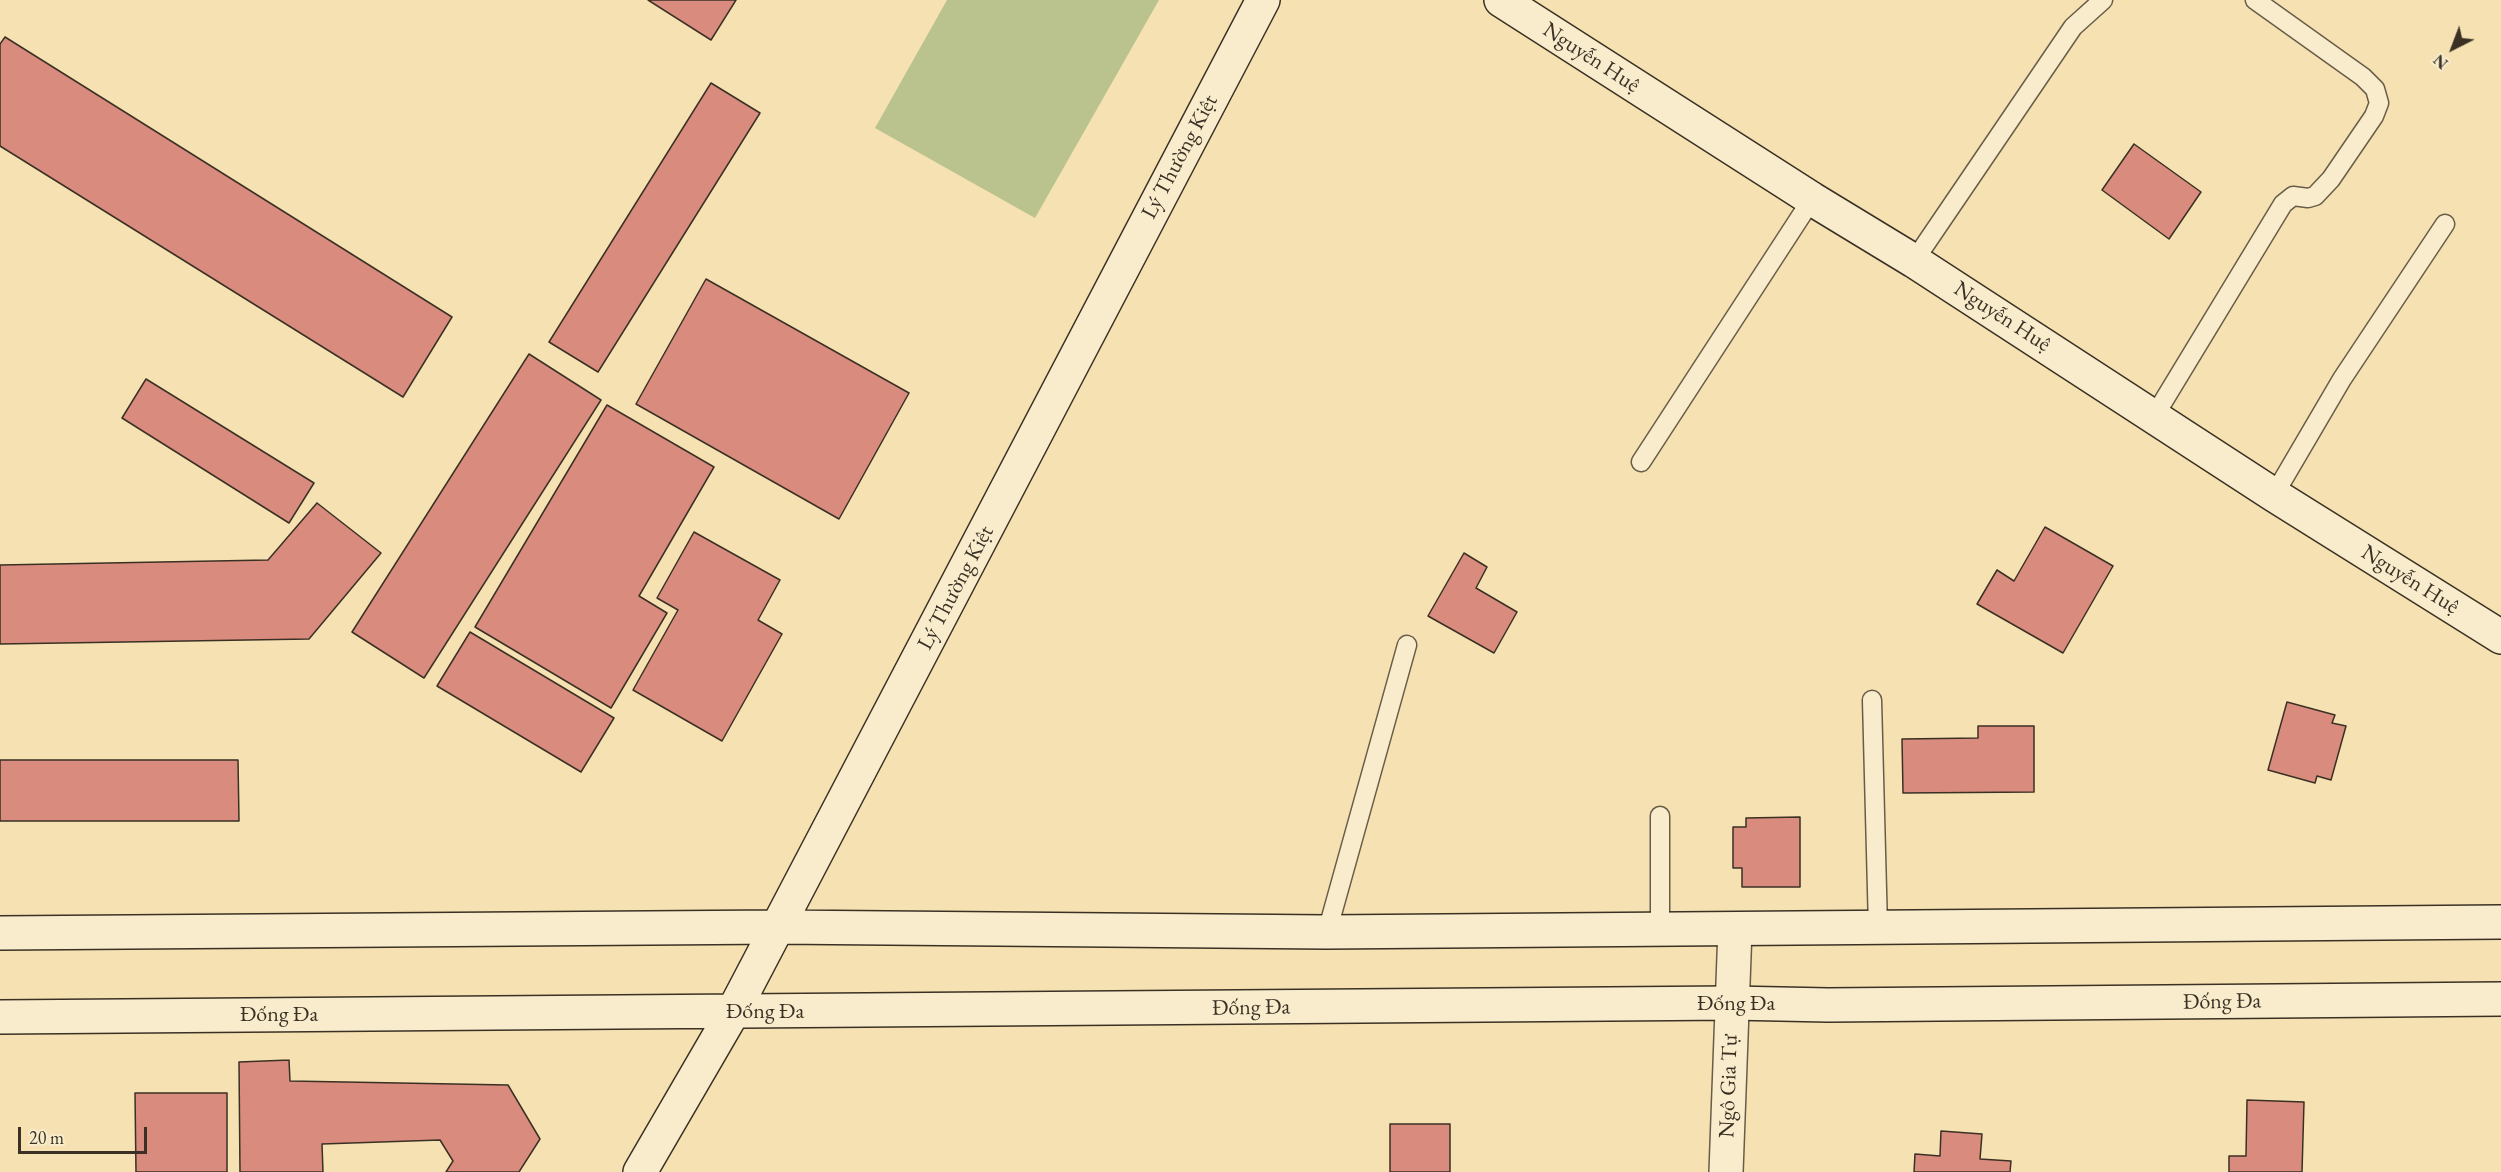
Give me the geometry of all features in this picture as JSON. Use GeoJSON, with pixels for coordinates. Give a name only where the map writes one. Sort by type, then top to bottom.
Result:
{"type":"FeatureCollection","features":[{"type":"Feature","properties":{"kind":"street","name":"Lý Thường Kiệt"},"geometry":{"type":"LineString","coordinates":[[640,1172],[734,1012],[1263,0]]}},
{"type":"Feature","properties":{"kind":"street","name":"Nguyễn Huệ"},"geometry":{"type":"LineString","coordinates":[[1501,0],[2155,415],[2274,495],[2501,637]]}},
{"type":"Feature","properties":{"kind":"street"},"geometry":{"type":"LineString","coordinates":[[0,933],[778,927],[1327,932],[1660,931],[2501,922]]}},
{"type":"Feature","properties":{"kind":"street","name":"Ngô Gia Tự"},"geometry":{"type":"LineString","coordinates":[[1726,1172],[1735,929]]}},
{"type":"Feature","properties":{"kind":"street","name":"Đống Đa"},"geometry":{"type":"LineString","coordinates":[[0,1017],[2501,999]]}},
{"type":"Feature","properties":{"kind":"lane"},"geometry":{"type":"LineString","coordinates":[[1914,261],[2073,27],[2103,0]]}},
{"type":"Feature","properties":{"kind":"lane"},"geometry":{"type":"LineString","coordinates":[[2155,415],[2283,204],[2293,196],[2308,198],[2315,196],[2331,178],[2374,116],[2379,103],[2375,89],[2363,77],[2255,0]]}},
{"type":"Feature","properties":{"kind":"lane"},"geometry":{"type":"LineString","coordinates":[[1641,462],[1812,199]]}},
{"type":"Feature","properties":{"kind":"lane"},"geometry":{"type":"LineString","coordinates":[[2274,495],[2342,379],[2445,224]]}},
{"type":"Feature","properties":{"kind":"lane"},"geometry":{"type":"LineString","coordinates":[[1327,932],[1407,645]]}},
{"type":"Feature","properties":{"kind":"lane"},"geometry":{"type":"LineString","coordinates":[[1872,700],[1878,928]]}},
{"type":"Feature","properties":{"kind":"lane"},"geometry":{"type":"LineString","coordinates":[[1660,816],[1660,931]]}},
{"type":"Feature","properties":{"kind":"green space"},"geometry":{"type":"Polygon","coordinates":[[[947,0],[1159,0],[1035,218],[875,128],[947,0]]]}},
{"type":"Feature","properties":{"kind":"building"},"geometry":{"type":"Polygon","coordinates":[[[648,0],[736,0],[711,40],[648,0]]]}},
{"type":"Feature","properties":{"kind":"building"},"geometry":{"type":"Polygon","coordinates":[[[5,37],[452,317],[403,397],[0,146],[0,44],[5,37]]]}},
{"type":"Feature","properties":{"kind":"building"},"geometry":{"type":"Polygon","coordinates":[[[711,83],[760,113],[598,372],[549,342],[711,83]]]}},
{"type":"Feature","properties":{"kind":"building"},"geometry":{"type":"Polygon","coordinates":[[[2134,144],[2201,192],[2169,239],[2102,190],[2134,144]]]}},
{"type":"Feature","properties":{"kind":"building"},"geometry":{"type":"Polygon","coordinates":[[[706,279],[909,393],[839,519],[636,404],[706,279]]]}},
{"type":"Feature","properties":{"kind":"building"},"geometry":{"type":"Polygon","coordinates":[[[529,354],[601,400],[424,678],[352,632],[529,354]]]}},
{"type":"Feature","properties":{"kind":"building"},"geometry":{"type":"Polygon","coordinates":[[[146,379],[314,483],[289,523],[122,418],[146,379]]]}},
{"type":"Feature","properties":{"kind":"building"},"geometry":{"type":"Polygon","coordinates":[[[607,405],[714,467],[639,596],[667,613],[611,708],[475,627],[607,405]]]}},
{"type":"Feature","properties":{"kind":"building"},"geometry":{"type":"Polygon","coordinates":[[[317,503],[381,553],[309,639],[0,644],[0,565],[268,560],[317,503]]]}},
{"type":"Feature","properties":{"kind":"building"},"geometry":{"type":"Polygon","coordinates":[[[2045,527],[2113,566],[2063,653],[1977,604],[1997,570],[2014,581],[2045,527]]]}},
{"type":"Feature","properties":{"kind":"building"},"geometry":{"type":"Polygon","coordinates":[[[694,532],[780,580],[758,620],[782,634],[722,741],[633,690],[678,610],[657,598],[694,532]]]}},
{"type":"Feature","properties":{"kind":"building"},"geometry":{"type":"Polygon","coordinates":[[[1464,553],[1487,567],[1476,588],[1517,612],[1494,653],[1428,616],[1464,553]]]}},
{"type":"Feature","properties":{"kind":"building"},"geometry":{"type":"Polygon","coordinates":[[[470,632],[614,718],[581,772],[437,686],[470,632]]]}},
{"type":"Feature","properties":{"kind":"building"},"geometry":{"type":"Polygon","coordinates":[[[2287,702],[2335,715],[2332,723],[2346,726],[2331,780],[2317,776],[2315,783],[2268,770],[2287,702]]]}},
{"type":"Feature","properties":{"kind":"building"},"geometry":{"type":"Polygon","coordinates":[[[1978,726],[2034,726],[2034,792],[1903,793],[1902,739],[1978,738],[1978,726]]]}},
{"type":"Feature","properties":{"kind":"building"},"geometry":{"type":"Polygon","coordinates":[[[0,760],[238,760],[239,821],[0,821],[0,760]]]}},
{"type":"Feature","properties":{"kind":"building"},"geometry":{"type":"Polygon","coordinates":[[[1800,817],[1800,887],[1742,887],[1742,868],[1733,868],[1733,827],[1746,827],[1746,818],[1800,817]]]}},
{"type":"Feature","properties":{"kind":"building"},"geometry":{"type":"Polygon","coordinates":[[[289,1060],[290,1081],[508,1085],[540,1139],[519,1172],[446,1172],[453,1161],[440,1140],[322,1144],[323,1172],[240,1172],[239,1062],[289,1060]]]}},
{"type":"Feature","properties":{"kind":"building"},"geometry":{"type":"Polygon","coordinates":[[[135,1093],[227,1093],[227,1172],[136,1172],[135,1093]]]}},
{"type":"Feature","properties":{"kind":"building"},"geometry":{"type":"Polygon","coordinates":[[[2247,1100],[2304,1102],[2302,1172],[2229,1172],[2229,1156],[2246,1156],[2247,1100]]]}},
{"type":"Feature","properties":{"kind":"building"},"geometry":{"type":"Polygon","coordinates":[[[1390,1124],[1450,1124],[1450,1172],[1390,1172],[1390,1124]]]}},
{"type":"Feature","properties":{"kind":"building"},"geometry":{"type":"Polygon","coordinates":[[[1941,1131],[1982,1134],[1980,1159],[2011,1161],[2010,1172],[1914,1172],[1915,1154],[1940,1156],[1941,1131]]]}}]}
